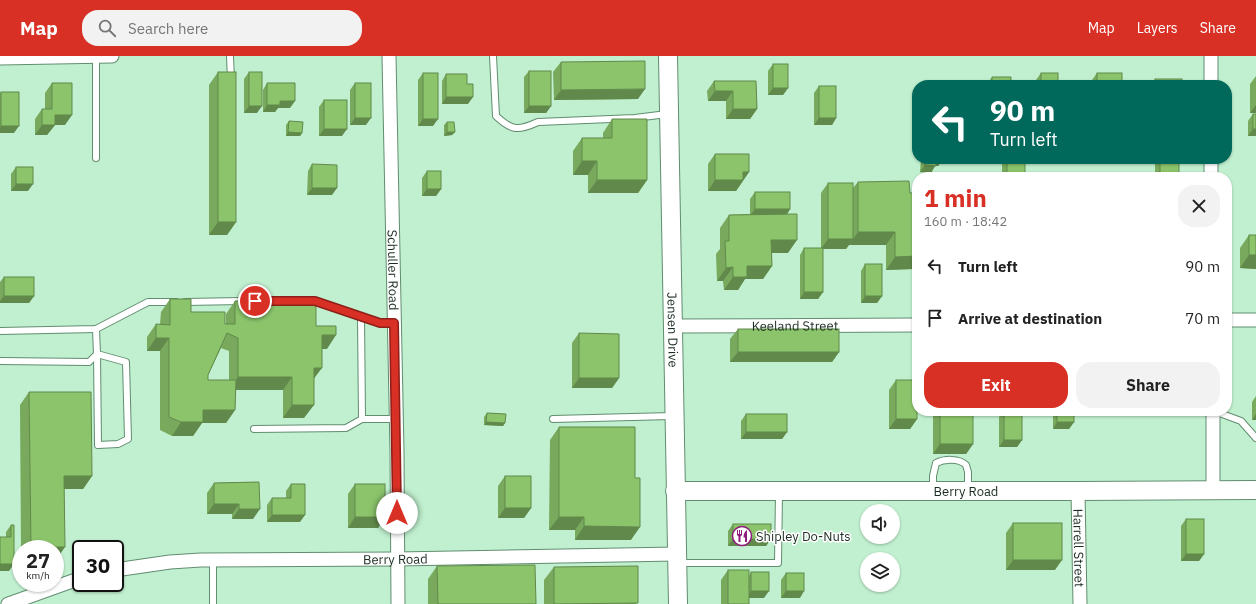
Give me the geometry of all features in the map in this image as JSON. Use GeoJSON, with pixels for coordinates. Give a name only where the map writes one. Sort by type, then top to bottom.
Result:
{"type":"FeatureCollection","features":[{"type":"Feature","properties":{"kind":"street"},"geometry":{"type":"LineString","coordinates":[[0,58],[112,56]]}},
{"type":"Feature","properties":{"kind":"street","name":"Schuller Road"},"geometry":{"type":"LineString","coordinates":[[389,56],[398,604]]}},
{"type":"Feature","properties":{"kind":"street","name":"Jensen Drive"},"geometry":{"type":"LineString","coordinates":[[668,56],[678,604]]}},
{"type":"Feature","properties":{"kind":"street"},"geometry":{"type":"LineString","coordinates":[[1211,56],[1211,80]]}},
{"type":"Feature","properties":{"kind":"street"},"geometry":{"type":"LineString","coordinates":[[1232,320],[1256,320]]}},
{"type":"Feature","properties":{"kind":"street","name":"Keeland Street"},"geometry":{"type":"LineString","coordinates":[[672,326],[912,325]]}},
{"type":"Feature","properties":{"kind":"street"},"geometry":{"type":"LineString","coordinates":[[1213,416],[1213,489]]}},
{"type":"Feature","properties":{"kind":"street","name":"Berry Road"},"geometry":{"type":"LineString","coordinates":[[675,491],[1256,490]]}},
{"type":"Feature","properties":{"kind":"street","name":"Harrell Street"},"geometry":{"type":"LineString","coordinates":[[1078,491],[1080,604]]}},
{"type":"Feature","properties":{"kind":"street","name":"Berry Road"},"geometry":{"type":"LineString","coordinates":[[124,569],[170,562],[213,560],[676,558]]}},
{"type":"Feature","properties":{"kind":"street"},"geometry":{"type":"LineString","coordinates":[[8,604],[34,599],[72,582]]}},
{"type":"Feature","properties":{"kind":"lane"},"geometry":{"type":"LineString","coordinates":[[96,56],[96,158]]}},
{"type":"Feature","properties":{"kind":"lane"},"geometry":{"type":"LineString","coordinates":[[230,56],[231,88]]}},
{"type":"Feature","properties":{"kind":"lane"},"geometry":{"type":"LineString","coordinates":[[494,56],[496,116],[507,127],[517,129],[529,127],[538,122],[635,118],[669,114]]}},
{"type":"Feature","properties":{"kind":"lane"},"geometry":{"type":"LineString","coordinates":[[0,331],[96,329],[148,302],[252,301]]}},
{"type":"Feature","properties":{"kind":"lane"},"geometry":{"type":"LineString","coordinates":[[292,301],[315,301],[380,323],[394,323]]}},
{"type":"Feature","properties":{"kind":"lane"},"geometry":{"type":"LineString","coordinates":[[361,317],[362,419]]}},
{"type":"Feature","properties":{"kind":"lane"},"geometry":{"type":"LineString","coordinates":[[96,329],[96,354],[98,444],[118,444],[128,439],[126,362],[96,354]]}},
{"type":"Feature","properties":{"kind":"lane"},"geometry":{"type":"LineString","coordinates":[[0,361],[89,362],[96,354]]}},
{"type":"Feature","properties":{"kind":"lane"},"geometry":{"type":"LineString","coordinates":[[553,419],[674,416]]}},
{"type":"Feature","properties":{"kind":"lane"},"geometry":{"type":"LineString","coordinates":[[1226,416],[1240,421],[1256,438]]}},
{"type":"Feature","properties":{"kind":"lane"},"geometry":{"type":"LineString","coordinates":[[254,429],[346,428],[362,419],[395,419]]}},
{"type":"Feature","properties":{"kind":"lane"},"geometry":{"type":"LineString","coordinates":[[933,491],[933,476],[936,463],[941,461],[958,461],[966,465],[968,472],[968,491]]}},
{"type":"Feature","properties":{"kind":"lane"},"geometry":{"type":"LineString","coordinates":[[676,558],[778,563],[778,491]]}},
{"type":"Feature","properties":{"kind":"lane"},"geometry":{"type":"LineString","coordinates":[[213,560],[213,604]]}},
{"type":"Feature","properties":{"kind":"building"},"geometry":{"type":"Polygon","coordinates":[[[645,61],[645,89],[561,90],[561,62],[645,61]]]}},
{"type":"Feature","properties":{"kind":"building"},"geometry":{"type":"Polygon","coordinates":[[[773,64],[788,64],[788,88],[773,88],[773,64]]]}},
{"type":"Feature","properties":{"kind":"building"},"geometry":{"type":"Polygon","coordinates":[[[529,71],[551,71],[551,106],[529,106],[529,71]]]}},
{"type":"Feature","properties":{"kind":"building"},"geometry":{"type":"Polygon","coordinates":[[[218,72],[236,72],[236,222],[218,222],[218,72]]]}},
{"type":"Feature","properties":{"kind":"building"},"geometry":{"type":"Polygon","coordinates":[[[249,72],[262,72],[262,106],[249,106],[249,72]]]}},
{"type":"Feature","properties":{"kind":"building"},"geometry":{"type":"Polygon","coordinates":[[[423,73],[438,73],[438,119],[423,119],[423,73]]]}},
{"type":"Feature","properties":{"kind":"building"},"geometry":{"type":"Polygon","coordinates":[[[1041,73],[1058,73],[1058,80],[1041,80],[1041,73]]]}},
{"type":"Feature","properties":{"kind":"building"},"geometry":{"type":"Polygon","coordinates":[[[1097,73],[1122,73],[1122,80],[1097,80],[1097,73]]]}},
{"type":"Feature","properties":{"kind":"building"},"geometry":{"type":"Polygon","coordinates":[[[446,74],[467,74],[467,84],[473,84],[473,97],[446,97],[446,74]]]}},
{"type":"Feature","properties":{"kind":"building"},"geometry":{"type":"Polygon","coordinates":[[[992,77],[1011,77],[1011,80],[992,80],[992,77]]]}},
{"type":"Feature","properties":{"kind":"building"},"geometry":{"type":"Polygon","coordinates":[[[1155,79],[1182,79],[1182,80],[1155,79]]]}},
{"type":"Feature","properties":{"kind":"building"},"geometry":{"type":"Polygon","coordinates":[[[714,81],[756,81],[757,109],[733,109],[733,91],[715,91],[714,81]]]}},
{"type":"Feature","properties":{"kind":"building"},"geometry":{"type":"Polygon","coordinates":[[[52,83],[72,83],[72,115],[55,115],[55,125],[42,125],[42,109],[52,109],[52,83]]]}},
{"type":"Feature","properties":{"kind":"building"},"geometry":{"type":"Polygon","coordinates":[[[267,83],[295,83],[295,101],[280,101],[280,105],[267,105],[267,83]]]}},
{"type":"Feature","properties":{"kind":"building"},"geometry":{"type":"Polygon","coordinates":[[[355,83],[371,83],[371,118],[355,118],[355,83]]]}},
{"type":"Feature","properties":{"kind":"building"},"geometry":{"type":"Polygon","coordinates":[[[819,86],[836,86],[836,118],[819,118],[819,86]]]}},
{"type":"Feature","properties":{"kind":"building"},"geometry":{"type":"Polygon","coordinates":[[[1,92],[19,92],[19,126],[1,126],[1,92]]]}},
{"type":"Feature","properties":{"kind":"building"},"geometry":{"type":"Polygon","coordinates":[[[324,100],[347,100],[347,129],[324,129],[324,100]]]}},
{"type":"Feature","properties":{"kind":"building"},"geometry":{"type":"Polygon","coordinates":[[[1253,114],[1256,114],[1256,129],[1253,129],[1253,114]]]}},
{"type":"Feature","properties":{"kind":"building"},"geometry":{"type":"Polygon","coordinates":[[[612,119],[647,119],[647,180],[597,180],[597,161],[582,161],[582,138],[612,138],[612,119]]]}},
{"type":"Feature","properties":{"kind":"building"},"geometry":{"type":"Polygon","coordinates":[[[289,121],[303,122],[302,133],[288,132],[289,121]]]}},
{"type":"Feature","properties":{"kind":"building"},"geometry":{"type":"Polygon","coordinates":[[[447,122],[454,122],[455,132],[447,132],[447,122]]]}},
{"type":"Feature","properties":{"kind":"building"},"geometry":{"type":"Polygon","coordinates":[[[715,154],[749,154],[749,172],[743,172],[743,180],[715,180],[715,154]]]}},
{"type":"Feature","properties":{"kind":"building"},"geometry":{"type":"Polygon","coordinates":[[[312,164],[337,165],[337,188],[312,188],[312,164]]]}},
{"type":"Feature","properties":{"kind":"building"},"geometry":{"type":"Polygon","coordinates":[[[936,164],[936,166],[925,165],[936,164]]]}},
{"type":"Feature","properties":{"kind":"building"},"geometry":{"type":"Polygon","coordinates":[[[1007,164],[1025,164],[1025,172],[1007,172],[1007,164]]]}},
{"type":"Feature","properties":{"kind":"building"},"geometry":{"type":"Polygon","coordinates":[[[1160,164],[1179,164],[1179,172],[1160,172],[1160,164]]]}},
{"type":"Feature","properties":{"kind":"building"},"geometry":{"type":"Polygon","coordinates":[[[16,167],[33,167],[33,184],[16,184],[16,167]]]}},
{"type":"Feature","properties":{"kind":"building"},"geometry":{"type":"Polygon","coordinates":[[[427,171],[441,171],[441,189],[427,189],[427,171]]]}},
{"type":"Feature","properties":{"kind":"building"},"geometry":{"type":"Polygon","coordinates":[[[909,181],[910,193],[912,193],[912,256],[895,257],[895,232],[858,232],[858,182],[909,181]]]}},
{"type":"Feature","properties":{"kind":"building"},"geometry":{"type":"Polygon","coordinates":[[[828,183],[853,183],[853,239],[828,239],[828,183]]]}},
{"type":"Feature","properties":{"kind":"building"},"geometry":{"type":"Polygon","coordinates":[[[755,192],[790,192],[790,209],[755,209],[755,192]]]}},
{"type":"Feature","properties":{"kind":"building"},"geometry":{"type":"Polygon","coordinates":[[[797,214],[797,240],[771,240],[772,266],[747,266],[747,277],[733,277],[733,267],[726,268],[725,241],[729,241],[729,215],[797,214]]]}},
{"type":"Feature","properties":{"kind":"building"},"geometry":{"type":"Polygon","coordinates":[[[1249,235],[1256,235],[1256,255],[1249,255],[1249,235]]]}},
{"type":"Feature","properties":{"kind":"building"},"geometry":{"type":"Polygon","coordinates":[[[804,248],[823,248],[823,292],[804,292],[804,248]]]}},
{"type":"Feature","properties":{"kind":"building"},"geometry":{"type":"Polygon","coordinates":[[[865,264],[882,264],[882,296],[865,296],[865,264]]]}},
{"type":"Feature","properties":{"kind":"building"},"geometry":{"type":"Polygon","coordinates":[[[4,277],[34,277],[34,296],[4,296],[4,277]]]}},
{"type":"Feature","properties":{"kind":"building"},"geometry":{"type":"Polygon","coordinates":[[[170,299],[191,299],[191,312],[225,312],[225,324],[235,324],[235,301],[316,301],[316,326],[336,326],[336,335],[322,335],[322,368],[314,368],[314,405],[292,405],[292,377],[238,377],[238,338],[227,333],[208,375],[208,380],[236,380],[235,410],[203,410],[203,422],[181,422],[169,417],[169,338],[156,338],[156,324],[170,325],[170,299]]]}},
{"type":"Feature","properties":{"kind":"building"},"geometry":{"type":"Polygon","coordinates":[[[738,329],[839,329],[839,352],[738,352],[738,329]]]}},
{"type":"Feature","properties":{"kind":"building"},"geometry":{"type":"Polygon","coordinates":[[[579,333],[619,334],[619,378],[579,378],[579,333]]]}},
{"type":"Feature","properties":{"kind":"building"},"geometry":{"type":"Polygon","coordinates":[[[896,380],[912,380],[912,416],[917,416],[917,419],[896,419],[896,380]]]}},
{"type":"Feature","properties":{"kind":"building"},"geometry":{"type":"Polygon","coordinates":[[[29,392],[91,392],[92,476],[64,476],[65,547],[64,540],[31,540],[29,392]]]}},
{"type":"Feature","properties":{"kind":"building"},"geometry":{"type":"Polygon","coordinates":[[[487,413],[506,414],[505,423],[486,422],[487,413]]]}},
{"type":"Feature","properties":{"kind":"building"},"geometry":{"type":"Polygon","coordinates":[[[746,414],[787,414],[787,432],[746,432],[746,414]]]}},
{"type":"Feature","properties":{"kind":"building"},"geometry":{"type":"Polygon","coordinates":[[[940,416],[973,416],[973,444],[940,444],[940,416]]]}},
{"type":"Feature","properties":{"kind":"building"},"geometry":{"type":"Polygon","coordinates":[[[1004,416],[1022,416],[1022,440],[1004,440],[1004,416]]]}},
{"type":"Feature","properties":{"kind":"building"},"geometry":{"type":"Polygon","coordinates":[[[1057,416],[1074,416],[1074,422],[1057,422],[1057,416]]]}},
{"type":"Feature","properties":{"kind":"building"},"geometry":{"type":"Polygon","coordinates":[[[559,427],[635,427],[635,478],[640,478],[640,527],[584,526],[584,517],[559,517],[559,427]]]}},
{"type":"Feature","properties":{"kind":"building"},"geometry":{"type":"Polygon","coordinates":[[[505,476],[531,476],[531,508],[505,508],[505,476]]]}},
{"type":"Feature","properties":{"kind":"building"},"geometry":{"type":"Polygon","coordinates":[[[259,482],[260,509],[239,509],[239,504],[214,504],[214,483],[259,482]]]}},
{"type":"Feature","properties":{"kind":"building"},"geometry":{"type":"Polygon","coordinates":[[[291,484],[305,484],[305,515],[272,515],[272,498],[291,498],[291,484]]]}},
{"type":"Feature","properties":{"kind":"building"},"geometry":{"type":"Polygon","coordinates":[[[355,484],[385,484],[385,517],[355,517],[355,484]]]}},
{"type":"Feature","properties":{"kind":"building"},"geometry":{"type":"Polygon","coordinates":[[[1186,519],[1204,519],[1204,554],[1186,554],[1186,519]]]}},
{"type":"Feature","properties":{"kind":"building"},"geometry":{"type":"Polygon","coordinates":[[[1013,523],[1062,523],[1062,560],[1013,560],[1013,523]]]}},
{"type":"Feature","properties":{"kind":"building"},"geometry":{"type":"Polygon","coordinates":[[[733,524],[771,524],[771,539],[733,539],[733,524]]]}},
{"type":"Feature","properties":{"kind":"building"},"geometry":{"type":"Polygon","coordinates":[[[11,525],[14,525],[14,540],[12,540],[12,564],[0,564],[0,537],[11,537],[11,525]]]}},
{"type":"Feature","properties":{"kind":"building"},"geometry":{"type":"Polygon","coordinates":[[[535,565],[536,604],[438,604],[437,566],[535,565]]]}},
{"type":"Feature","properties":{"kind":"building"},"geometry":{"type":"Polygon","coordinates":[[[638,566],[638,603],[554,604],[554,567],[638,566]]]}},
{"type":"Feature","properties":{"kind":"building"},"geometry":{"type":"Polygon","coordinates":[[[728,570],[749,570],[749,604],[728,604],[728,570]]]}},
{"type":"Feature","properties":{"kind":"building"},"geometry":{"type":"Polygon","coordinates":[[[751,572],[769,572],[769,591],[751,591],[751,572]]]}},
{"type":"Feature","properties":{"kind":"building"},"geometry":{"type":"Polygon","coordinates":[[[786,573],[804,573],[804,591],[786,591],[786,573]]]}},
{"type":"Feature","properties":{"kind":"place","name":"Shipley Do-Nuts"},"geometry":{"type":"Point","coordinates":[742,536]}},
{"type":"Feature","properties":{"kind":"route"},"geometry":{"type":"LineString","coordinates":[[255,301],[315,301],[380,323],[394,323],[397,513]]}}]}
